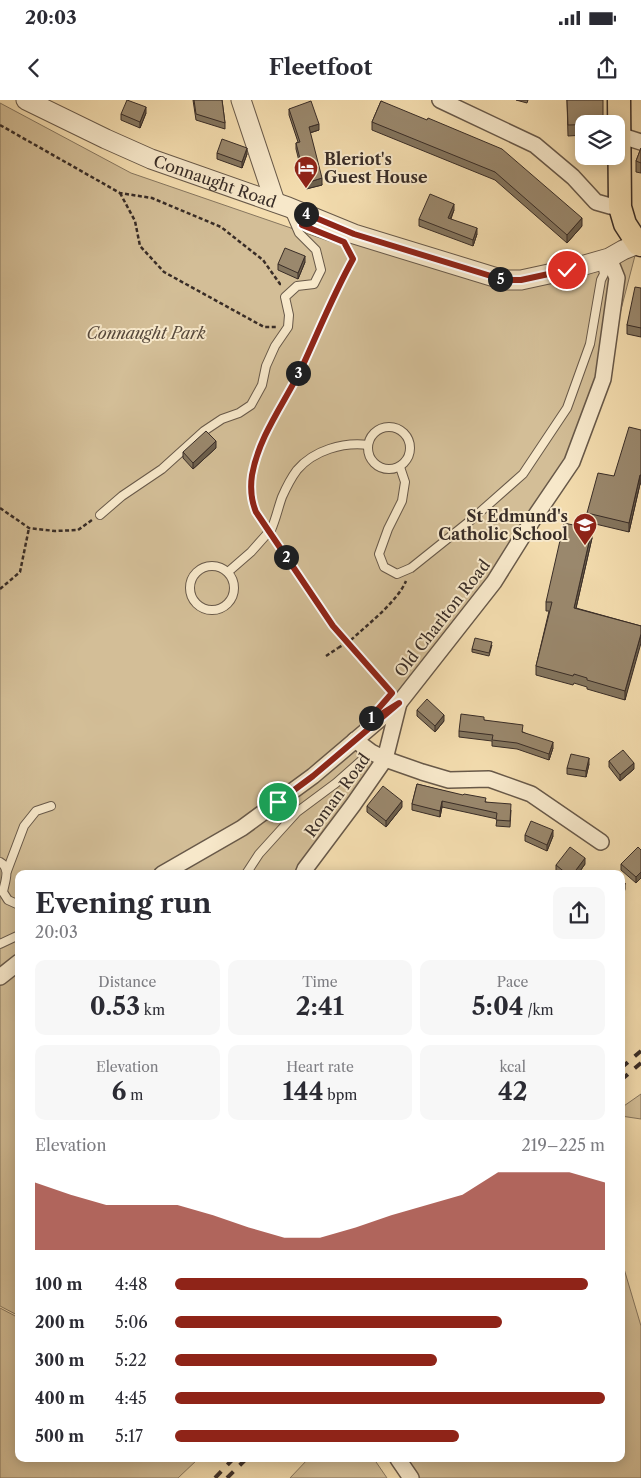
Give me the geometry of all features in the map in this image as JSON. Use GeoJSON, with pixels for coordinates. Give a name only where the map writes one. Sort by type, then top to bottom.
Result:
{"type":"FeatureCollection","features":[{"type":"Feature","properties":{"kind":"main road"},"geometry":{"type":"LineString","coordinates":[[619,100],[619,115]]}},
{"type":"Feature","properties":{"kind":"main road"},"geometry":{"type":"LineString","coordinates":[[619,165],[620,207],[625,224],[640,245]]}},
{"type":"Feature","properties":{"kind":"street","name":"Connaught Road"},"geometry":{"type":"LineString","coordinates":[[26,100],[152,159],[281,204],[354,234],[504,280],[521,280],[567,270],[605,259],[623,250],[640,245]]}},
{"type":"Feature","properties":{"kind":"street"},"geometry":{"type":"LineString","coordinates":[[241,100],[281,204]]}},
{"type":"Feature","properties":{"kind":"street"},"geometry":{"type":"LineString","coordinates":[[440,100],[535,145],[573,177],[596,202],[620,207]]}},
{"type":"Feature","properties":{"kind":"street"},"geometry":{"type":"LineString","coordinates":[[625,137],[641,142]]}},
{"type":"Feature","properties":{"kind":"street","name":"Old Charlton Road"},"geometry":{"type":"LineString","coordinates":[[169,870],[242,828],[313,776],[355,740],[395,698],[494,582],[572,462],[602,379],[617,278],[605,259]]}},
{"type":"Feature","properties":{"kind":"street","name":"Roman Road"},"geometry":{"type":"LineString","coordinates":[[305,870],[385,759],[395,698]]}},
{"type":"Feature","properties":{"kind":"street"},"geometry":{"type":"LineString","coordinates":[[355,740],[371,752],[385,759],[449,780],[489,779],[531,794],[601,842]]}},
{"type":"Feature","properties":{"kind":"street"},"geometry":{"type":"LineString","coordinates":[[0,977],[15,965]]}},
{"type":"Feature","properties":{"kind":"street"},"geometry":{"type":"LineString","coordinates":[[400,1462],[411,1478]]}},
{"type":"Feature","properties":{"kind":"lane"},"geometry":{"type":"LineString","coordinates":[[100,515],[122,496],[162,469],[204,431],[222,418],[239,413],[251,405],[262,385],[266,366],[288,328],[289,315],[285,298],[297,286],[314,284],[322,270],[316,250],[299,233],[281,204]]}},
{"type":"Feature","properties":{"kind":"lane"},"geometry":{"type":"LineString","coordinates":[[400,467],[405,482],[402,501],[388,529],[379,554],[384,567],[397,574],[411,568],[472,520],[523,474],[567,408],[590,344],[601,280],[604,274],[605,259]]}},
{"type":"Feature","properties":{"kind":"lane"},"geometry":{"type":"LineString","coordinates":[[388,427],[402,430],[410,442],[411,449],[406,462],[400,467],[386,470],[380,468],[370,458],[368,445],[375,432],[381,428],[388,427]]}},
{"type":"Feature","properties":{"kind":"lane"},"geometry":{"type":"LineString","coordinates":[[228,572],[251,552],[268,531],[283,495],[298,468],[315,456],[345,444],[368,445]]}},
{"type":"Feature","properties":{"kind":"lane"},"geometry":{"type":"LineString","coordinates":[[215,565],[228,572],[232,578],[234,592],[231,599],[220,608],[206,609],[199,606],[191,594],[191,580],[200,568],[215,565]]}},
{"type":"Feature","properties":{"kind":"lane"},"geometry":{"type":"LineString","coordinates":[[249,870],[259,854],[297,812],[336,784],[371,752]]}},
{"type":"Feature","properties":{"kind":"lane"},"geometry":{"type":"LineString","coordinates":[[15,904],[8,900],[3,892],[7,871],[24,826],[36,811],[50,806]]}},
{"type":"Feature","properties":{"kind":"lane"},"geometry":{"type":"LineString","coordinates":[[0,862],[5,865],[7,871]]}},
{"type":"Feature","properties":{"kind":"lane"},"geometry":{"type":"LineString","coordinates":[[0,944],[15,937]]}},
{"type":"Feature","properties":{"kind":"path"},"geometry":{"type":"LineString","coordinates":[[0,125],[120,193],[152,198],[220,227],[264,260],[280,284],[297,286]]}},
{"type":"Feature","properties":{"kind":"path"},"geometry":{"type":"LineString","coordinates":[[120,193],[135,221],[140,246],[164,272],[264,327],[288,328]]}},
{"type":"Feature","properties":{"kind":"path"},"geometry":{"type":"LineString","coordinates":[[344,242],[353,259],[302,366],[264,438],[252,474],[250,496],[256,512],[268,531],[333,626],[395,698]]}},
{"type":"Feature","properties":{"kind":"path"},"geometry":{"type":"LineString","coordinates":[[0,508],[29,528],[55,530],[78,530],[100,515]]}},
{"type":"Feature","properties":{"kind":"path"},"geometry":{"type":"LineString","coordinates":[[0,589],[20,572],[29,528]]}},
{"type":"Feature","properties":{"kind":"path"},"geometry":{"type":"LineString","coordinates":[[326,656],[350,640],[388,604],[403,588],[411,568]]}},
{"type":"Feature","properties":{"kind":"green space","name":"Connaught Park"},"geometry":{"type":"Polygon","coordinates":[[[0,103],[131,173],[349,248],[354,234],[504,280],[638,244],[603,379],[572,462],[399,703],[356,739],[385,759],[306,870],[15,870],[15,1314],[0,1306],[0,103]]]}},
{"type":"Feature","properties":{"kind":"green space"},"geometry":{"type":"Polygon","coordinates":[[[641,1094],[641,1119],[625,1117],[625,1105],[641,1094]]]}},
{"type":"Feature","properties":{"kind":"green space"},"geometry":{"type":"Polygon","coordinates":[[[625,1272],[641,1326],[641,1478],[420,1478],[410,1462],[625,1462],[625,1272]]]}},
{"type":"Feature","properties":{"kind":"green space"},"geometry":{"type":"Polygon","coordinates":[[[0,1308],[15,1316],[15,1462],[195,1462],[178,1478],[0,1478],[0,1308]]]}},
{"type":"Feature","properties":{"kind":"green space"},"geometry":{"type":"Polygon","coordinates":[[[305,1462],[376,1462],[387,1478],[290,1478],[305,1462]]]}},
{"type":"Feature","properties":{"kind":"building"},"geometry":{"type":"Polygon","coordinates":[[[127,100],[146,107],[140,122],[121,114],[127,100]]]}},
{"type":"Feature","properties":{"kind":"building"},"geometry":{"type":"Polygon","coordinates":[[[194,100],[222,100],[225,123],[196,114],[194,100]]]}},
{"type":"Feature","properties":{"kind":"building"},"geometry":{"type":"Polygon","coordinates":[[[567,100],[603,100],[603,115],[575,115],[575,125],[568,125],[567,100]]]}},
{"type":"Feature","properties":{"kind":"building"},"geometry":{"type":"Polygon","coordinates":[[[311,101],[319,124],[309,127],[322,178],[306,183],[296,143],[300,142],[289,109],[311,101]]]}},
{"type":"Feature","properties":{"kind":"building"},"geometry":{"type":"Polygon","coordinates":[[[381,101],[427,120],[428,118],[502,149],[582,218],[567,235],[495,172],[372,122],[381,101]]]}},
{"type":"Feature","properties":{"kind":"building"},"geometry":{"type":"Polygon","coordinates":[[[222,139],[247,148],[242,162],[217,153],[222,139]]]}},
{"type":"Feature","properties":{"kind":"building"},"geometry":{"type":"Polygon","coordinates":[[[641,148],[641,163],[636,161],[641,148]]]}},
{"type":"Feature","properties":{"kind":"building"},"geometry":{"type":"Polygon","coordinates":[[[430,194],[454,204],[448,218],[477,228],[473,240],[419,219],[430,194]]]}},
{"type":"Feature","properties":{"kind":"building"},"geometry":{"type":"Polygon","coordinates":[[[285,248],[305,256],[298,273],[278,264],[285,248]]]}},
{"type":"Feature","properties":{"kind":"building"},"geometry":{"type":"Polygon","coordinates":[[[635,287],[641,288],[641,328],[627,325],[635,287]]]}},
{"type":"Feature","properties":{"kind":"building"},"geometry":{"type":"Polygon","coordinates":[[[629,427],[641,430],[641,475],[629,523],[587,513],[598,473],[614,476],[629,427]]]}},
{"type":"Feature","properties":{"kind":"building"},"geometry":{"type":"Polygon","coordinates":[[[206,431],[216,441],[193,463],[183,452],[206,431]]]}},
{"type":"Feature","properties":{"kind":"building"},"geometry":{"type":"Polygon","coordinates":[[[564,523],[592,529],[574,608],[641,626],[641,634],[625,691],[587,680],[587,678],[574,674],[573,676],[536,666],[552,602],[546,602],[564,523]]]}},
{"type":"Feature","properties":{"kind":"building"},"geometry":{"type":"Polygon","coordinates":[[[475,638],[492,642],[489,653],[472,649],[475,638]]]}},
{"type":"Feature","properties":{"kind":"building"},"geometry":{"type":"Polygon","coordinates":[[[427,699],[444,715],[435,726],[417,710],[427,699]]]}},
{"type":"Feature","properties":{"kind":"building"},"geometry":{"type":"Polygon","coordinates":[[[461,714],[484,717],[484,720],[523,725],[522,732],[553,742],[549,754],[517,743],[492,740],[493,735],[459,731],[461,714]]]}},
{"type":"Feature","properties":{"kind":"building"},"geometry":{"type":"Polygon","coordinates":[[[623,750],[634,763],[620,775],[609,761],[623,750]]]}},
{"type":"Feature","properties":{"kind":"building"},"geometry":{"type":"Polygon","coordinates":[[[571,754],[589,758],[586,771],[567,768],[571,754]]]}},
{"type":"Feature","properties":{"kind":"building"},"geometry":{"type":"Polygon","coordinates":[[[417,784],[463,795],[486,798],[485,802],[511,804],[510,821],[496,820],[497,813],[442,801],[440,811],[412,804],[417,784]]]}},
{"type":"Feature","properties":{"kind":"building"},"geometry":{"type":"Polygon","coordinates":[[[383,786],[402,801],[386,821],[367,806],[383,786]]]}},
{"type":"Feature","properties":{"kind":"building"},"geometry":{"type":"Polygon","coordinates":[[[531,821],[553,830],[547,845],[525,835],[531,821]]]}},
{"type":"Feature","properties":{"kind":"building"},"geometry":{"type":"Polygon","coordinates":[[[570,847],[585,858],[576,870],[562,870],[556,865],[570,847]]]}},
{"type":"Feature","properties":{"kind":"building"},"geometry":{"type":"Polygon","coordinates":[[[638,847],[641,850],[641,872],[636,877],[621,864],[638,847]]]}},
{"type":"Feature","properties":{"kind":"railway"},"geometry":{"type":"LineString","coordinates":[[625,1065],[641,1051]]}},
{"type":"Feature","properties":{"kind":"railway"},"geometry":{"type":"LineString","coordinates":[[625,1077],[641,1063]]}},
{"type":"Feature","properties":{"kind":"railway"},"geometry":{"type":"LineString","coordinates":[[215,1478],[230,1462]]}},
{"type":"Feature","properties":{"kind":"railway"},"geometry":{"type":"LineString","coordinates":[[227,1478],[243,1462]]}},
{"type":"Feature","properties":{"kind":"place","name":"Bleriot's Guest House"},"geometry":{"type":"Point","coordinates":[306,189]}},
{"type":"Feature","properties":{"kind":"place","name":"St Edmund's Catholic School"},"geometry":{"type":"Point","coordinates":[585,546]}},
{"type":"Feature","properties":{"kind":"route"},"geometry":{"type":"LineString","coordinates":[[278,802],[313,776],[399,703],[365,724],[392,693],[378,680],[333,626],[265,527],[256,512],[250,496],[252,474],[264,438],[302,366],[353,259],[344,242],[302,225],[304,213],[354,234],[504,280],[521,280],[567,270]]}}]}
